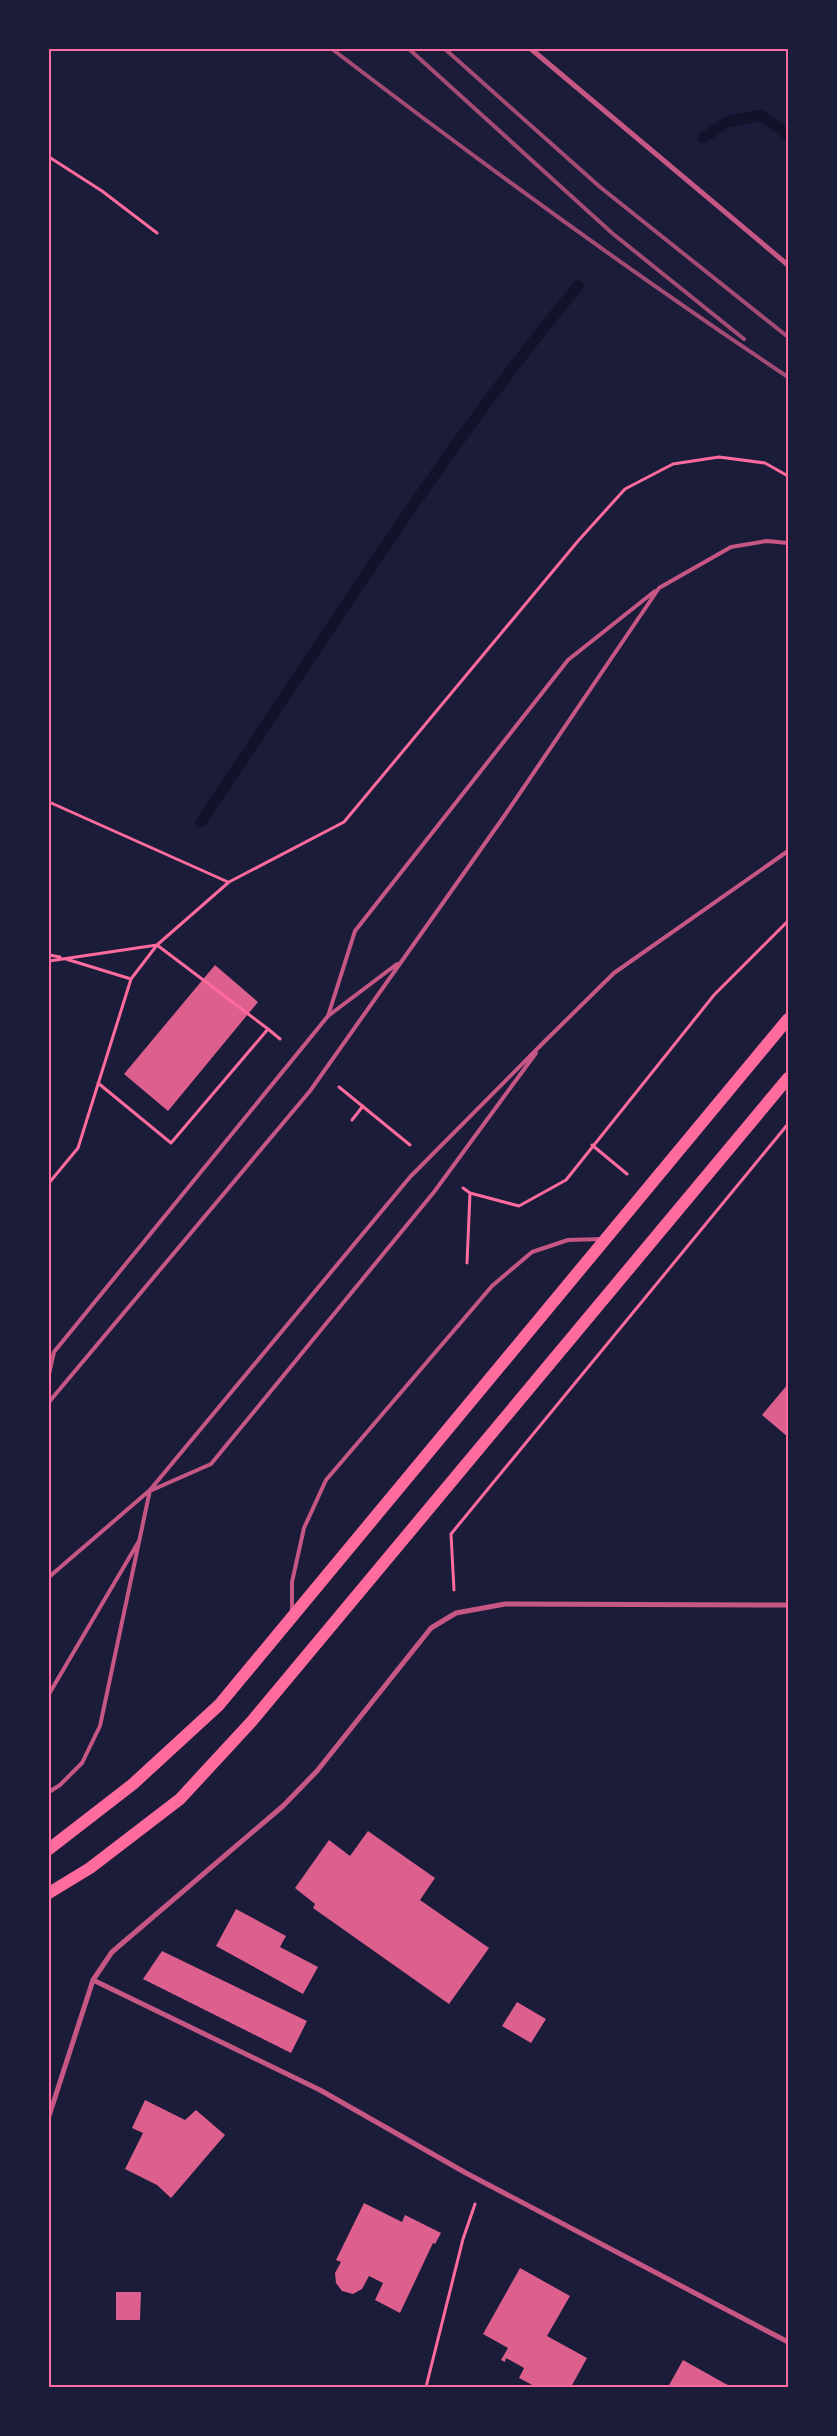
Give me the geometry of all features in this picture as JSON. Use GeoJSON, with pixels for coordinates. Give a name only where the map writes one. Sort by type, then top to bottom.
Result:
{"type":"FeatureCollection","features":[{"type":"Feature","properties":{"kind":"main road"},"geometry":{"type":"LineString","coordinates":[[49,1850],[133,1784],[219,1705],[788,1019]]}},
{"type":"Feature","properties":{"kind":"main road"},"geometry":{"type":"LineString","coordinates":[[49,1893],[90,1868],[180,1799],[252,1722],[788,1078]]}},
{"type":"Feature","properties":{"kind":"street"},"geometry":{"type":"LineString","coordinates":[[530,49],[788,265]]}},
{"type":"Feature","properties":{"kind":"street"},"geometry":{"type":"LineString","coordinates":[[49,2116],[93,1980],[112,1952],[284,1806],[317,1771],[431,1628],[456,1614],[505,1604],[788,1604]]}},
{"type":"Feature","properties":{"kind":"street"},"geometry":{"type":"LineString","coordinates":[[93,1980],[320,2090],[483,2182],[788,2342]]}},
{"type":"Feature","properties":{"kind":"lane"},"geometry":{"type":"LineString","coordinates":[[328,1016],[355,931],[568,660],[659,588],[731,547],[767,541],[788,543]]}},
{"type":"Feature","properties":{"kind":"lane"},"geometry":{"type":"LineString","coordinates":[[49,1402],[322,1074],[504,815],[659,588]]}},
{"type":"Feature","properties":{"kind":"lane"},"geometry":{"type":"LineString","coordinates":[[49,1577],[150,1490],[410,1176],[614,973],[788,851]]}},
{"type":"Feature","properties":{"kind":"lane"},"geometry":{"type":"LineString","coordinates":[[49,1374],[54,1352],[328,1016],[401,961]]}},
{"type":"Feature","properties":{"kind":"lane"},"geometry":{"type":"LineString","coordinates":[[150,1490],[211,1464],[447,1175],[544,1042]]}},
{"type":"Feature","properties":{"kind":"lane"},"geometry":{"type":"LineString","coordinates":[[291,1620],[292,1582],[304,1528],[326,1480],[492,1286],[532,1252],[568,1240],[606,1239]]}},
{"type":"Feature","properties":{"kind":"lane"},"geometry":{"type":"LineString","coordinates":[[49,1792],[82,1763],[100,1726],[150,1490]]}},
{"type":"Feature","properties":{"kind":"lane"},"geometry":{"type":"LineString","coordinates":[[49,1694],[141,1537]]}},
{"type":"Feature","properties":{"kind":"path"},"geometry":{"type":"LineString","coordinates":[[49,157],[102,191],[157,233]]}},
{"type":"Feature","properties":{"kind":"path"},"geometry":{"type":"LineString","coordinates":[[49,1183],[78,1148],[132,979],[157,945],[229,882],[344,822],[578,541],[625,489],[673,464],[719,457],[765,463],[788,476]]}},
{"type":"Feature","properties":{"kind":"path"},"geometry":{"type":"LineString","coordinates":[[49,802],[229,882]]}},
{"type":"Feature","properties":{"kind":"path"},"geometry":{"type":"LineString","coordinates":[[447,1175],[470,1193],[519,1206],[566,1180],[592,1145],[714,995],[788,921]]}},
{"type":"Feature","properties":{"kind":"path"},"geometry":{"type":"LineString","coordinates":[[49,960],[157,945],[298,1054]]}},
{"type":"Feature","properties":{"kind":"path"},"geometry":{"type":"LineString","coordinates":[[49,955],[65,958],[132,979]]}},
{"type":"Feature","properties":{"kind":"path"},"geometry":{"type":"LineString","coordinates":[[98,1083],[171,1143],[268,1029]]}},
{"type":"Feature","properties":{"kind":"path"},"geometry":{"type":"LineString","coordinates":[[322,1074],[428,1159]]}},
{"type":"Feature","properties":{"kind":"path"},"geometry":{"type":"LineString","coordinates":[[352,1120],[363,1106]]}},
{"type":"Feature","properties":{"kind":"path"},"geometry":{"type":"LineString","coordinates":[[456,1614],[451,1534],[788,1124]]}},
{"type":"Feature","properties":{"kind":"path"},"geometry":{"type":"LineString","coordinates":[[592,1145],[646,1190]]}},
{"type":"Feature","properties":{"kind":"path"},"geometry":{"type":"LineString","coordinates":[[467,1263],[470,1193]]}},
{"type":"Feature","properties":{"kind":"path"},"geometry":{"type":"LineString","coordinates":[[426,2387],[463,2239],[483,2182]]}},
{"type":"Feature","properties":{"kind":"building"},"geometry":{"type":"Polygon","coordinates":[[[215,965],[258,1002],[168,1111],[124,1074],[215,965]]]}},
{"type":"Feature","properties":{"kind":"building"},"geometry":{"type":"Polygon","coordinates":[[[788,1384],[788,1437],[762,1415],[788,1384]]]}},
{"type":"Feature","properties":{"kind":"building"},"geometry":{"type":"Polygon","coordinates":[[[368,1831],[435,1878],[420,1900],[489,1948],[449,2004],[313,1908],[315,1904],[295,1888],[329,1840],[350,1856],[368,1831]]]}},
{"type":"Feature","properties":{"kind":"building"},"geometry":{"type":"Polygon","coordinates":[[[236,1909],[286,1936],[280,1947],[318,1967],[303,1994],[216,1946],[236,1909]]]}},
{"type":"Feature","properties":{"kind":"building"},"geometry":{"type":"Polygon","coordinates":[[[162,1951],[307,2021],[291,2053],[143,1979],[162,1951]]]}},
{"type":"Feature","properties":{"kind":"building"},"geometry":{"type":"Polygon","coordinates":[[[517,2002],[546,2019],[531,2043],[502,2026],[517,2002]]]}},
{"type":"Feature","properties":{"kind":"building"},"geometry":{"type":"Polygon","coordinates":[[[145,2100],[185,2120],[196,2110],[225,2135],[171,2198],[157,2185],[125,2169],[143,2133],[132,2128],[145,2100]]]}},
{"type":"Feature","properties":{"kind":"building"},"geometry":{"type":"Polygon","coordinates":[[[364,2203],[402,2222],[405,2215],[441,2233],[435,2244],[433,2243],[400,2313],[375,2300],[383,2283],[369,2276],[362,2289],[353,2294],[342,2291],[336,2283],[335,2273],[341,2262],[336,2260],[364,2203]]]}},
{"type":"Feature","properties":{"kind":"building"},"geometry":{"type":"Polygon","coordinates":[[[520,2268],[570,2296],[547,2336],[587,2358],[571,2387],[536,2387],[519,2378],[524,2368],[506,2358],[505,2362],[501,2360],[508,2348],[483,2334],[520,2268]]]}},
{"type":"Feature","properties":{"kind":"building"},"geometry":{"type":"Polygon","coordinates":[[[116,2292],[141,2292],[140,2320],[116,2320],[116,2292]]]}},
{"type":"Feature","properties":{"kind":"building"},"geometry":{"type":"Polygon","coordinates":[[[683,2360],[724,2383],[732,2387],[668,2387],[683,2360]]]}},
{"type":"Feature","properties":{"kind":"waterway"},"geometry":{"type":"LineString","coordinates":[[703,138],[727,122],[761,115],[788,135]]}},
{"type":"Feature","properties":{"kind":"waterway"},"geometry":{"type":"LineString","coordinates":[[201,822],[337,617],[430,482],[527,350],[578,286]]}},
{"type":"Feature","properties":{"kind":"railway"},"geometry":{"type":"LineString","coordinates":[[332,49],[557,217],[788,377]]}},
{"type":"Feature","properties":{"kind":"railway"},"geometry":{"type":"LineString","coordinates":[[409,49],[612,233],[744,339]]}},
{"type":"Feature","properties":{"kind":"railway"},"geometry":{"type":"LineString","coordinates":[[445,49],[600,187],[788,337]]}}]}
